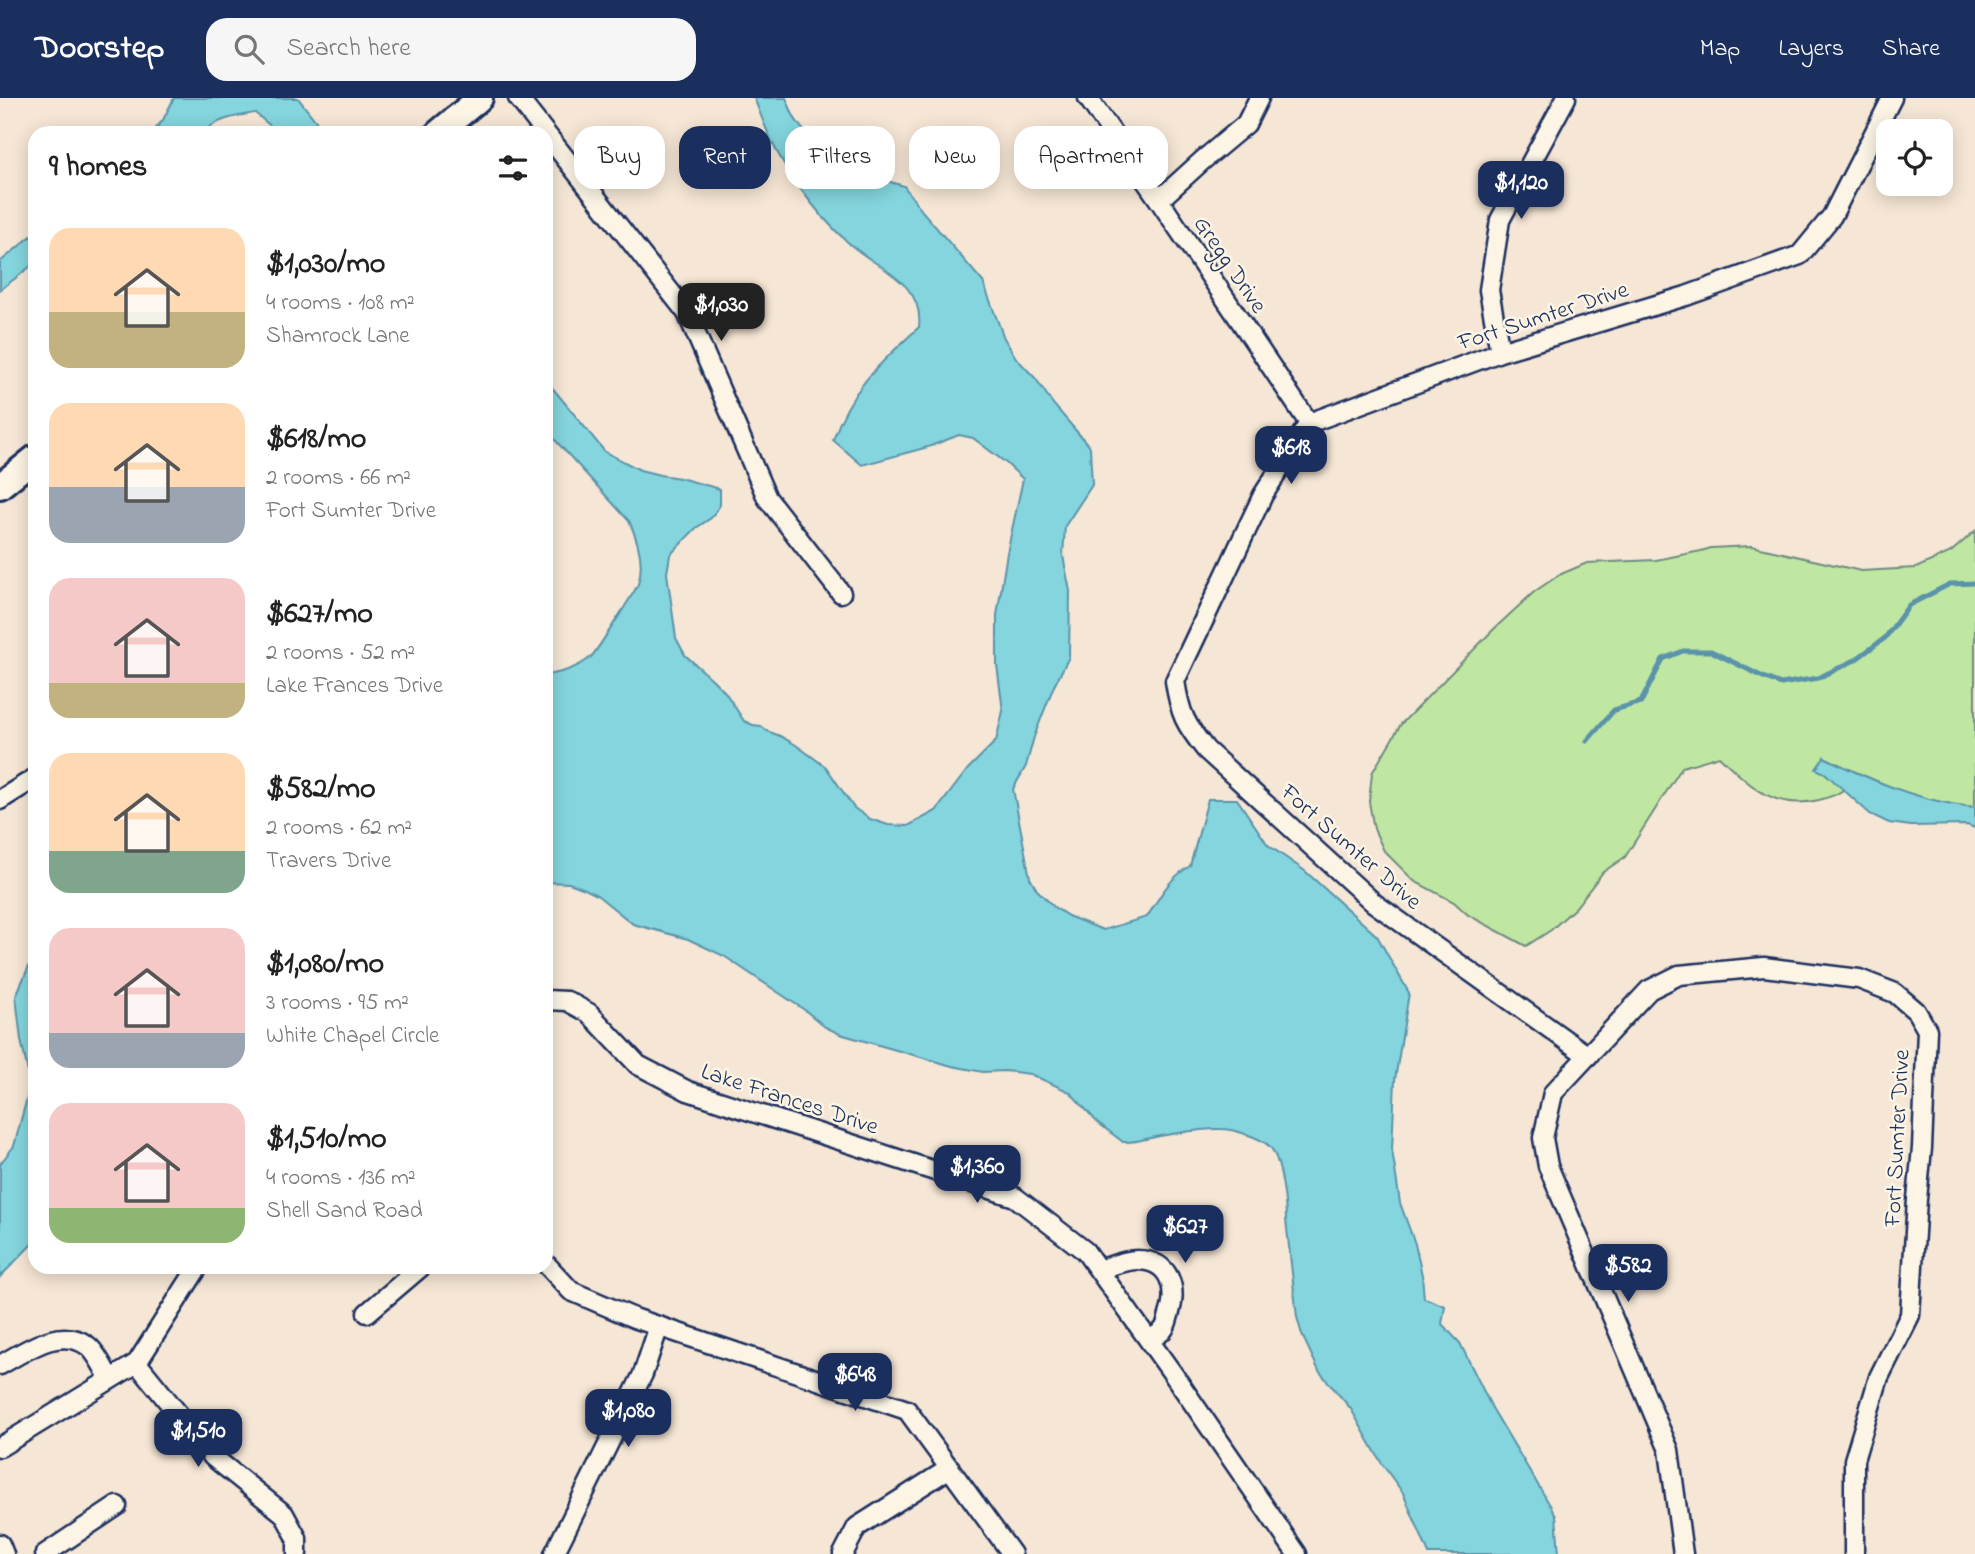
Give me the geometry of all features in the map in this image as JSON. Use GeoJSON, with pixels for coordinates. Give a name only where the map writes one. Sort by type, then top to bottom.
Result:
{"type":"FeatureCollection","features":[{"type":"Feature","properties":{"kind":"main road"},"geometry":{"type":"LineString","coordinates":[[447,126],[481,98]]}},
{"type":"Feature","properties":{"kind":"main road"},"geometry":{"type":"LineString","coordinates":[[0,486],[28,464]]}},
{"type":"Feature","properties":{"kind":"street"},"geometry":{"type":"LineString","coordinates":[[518,98],[540,126]]}},
{"type":"Feature","properties":{"kind":"street","name":"Gregg Drive"},"geometry":{"type":"LineString","coordinates":[[1088,98],[1309,423]]}},
{"type":"Feature","properties":{"kind":"street"},"geometry":{"type":"LineString","coordinates":[[1159,200],[1246,124],[1259,98]]}},
{"type":"Feature","properties":{"kind":"street"},"geometry":{"type":"LineString","coordinates":[[1500,352],[1489,290],[1500,220],[1566,98]]}},
{"type":"Feature","properties":{"kind":"street","name":"Fort Sumter Drive"},"geometry":{"type":"LineString","coordinates":[[1854,1554],[1854,1460],[1879,1377],[1910,1315],[1927,1030],[1916,1011],[1895,993],[1859,979],[1764,967],[1679,975],[1649,990],[1588,1056],[1374,903],[1206,750],[1188,727],[1179,704],[1175,681],[1263,495],[1309,423],[1500,352],[1686,296],[1800,255],[1832,216],[1892,98]]}},
{"type":"Feature","properties":{"kind":"street"},"geometry":{"type":"LineString","coordinates":[[553,143],[687,313],[767,498],[841,593]]}},
{"type":"Feature","properties":{"kind":"street"},"geometry":{"type":"LineString","coordinates":[[0,800],[28,782]]}},
{"type":"Feature","properties":{"kind":"street","name":"Lake Frances Drive"},"geometry":{"type":"LineString","coordinates":[[553,1000],[568,1001],[589,1013],[638,1065],[688,1091],[1015,1197],[1085,1251],[1297,1554]]}},
{"type":"Feature","properties":{"kind":"street"},"geometry":{"type":"LineString","coordinates":[[1588,1056],[1553,1093],[1544,1138],[1548,1166],[1669,1450],[1683,1554]]}},
{"type":"Feature","properties":{"kind":"street"},"geometry":{"type":"LineString","coordinates":[[1099,1270],[1137,1260],[1160,1265],[1170,1278],[1173,1301],[1168,1318],[1163,1330],[1149,1340]]}},
{"type":"Feature","properties":{"kind":"street"},"geometry":{"type":"LineString","coordinates":[[553,1272],[571,1291],[634,1318],[907,1410],[1012,1554]]}},
{"type":"Feature","properties":{"kind":"street"},"geometry":{"type":"LineString","coordinates":[[0,1447],[137,1363],[194,1274]]}},
{"type":"Feature","properties":{"kind":"street"},"geometry":{"type":"LineString","coordinates":[[367,1313],[413,1274]]}},
{"type":"Feature","properties":{"kind":"street"},"geometry":{"type":"LineString","coordinates":[[554,1554],[643,1374],[659,1326]]}},
{"type":"Feature","properties":{"kind":"street"},"geometry":{"type":"LineString","coordinates":[[0,1364],[43,1342],[69,1337],[90,1347],[110,1379]]}},
{"type":"Feature","properties":{"kind":"street"},"geometry":{"type":"LineString","coordinates":[[137,1363],[213,1457],[284,1514],[297,1538],[297,1554]]}},
{"type":"Feature","properties":{"kind":"street"},"geometry":{"type":"LineString","coordinates":[[843,1554],[857,1527],[950,1468]]}},
{"type":"Feature","properties":{"kind":"street"},"geometry":{"type":"LineString","coordinates":[[45,1554],[117,1506]]}},
{"type":"Feature","properties":{"kind":"street"},"geometry":{"type":"LineString","coordinates":[[0,1544],[5,1554]]}},
{"type":"Feature","properties":{"kind":"green space"},"geometry":{"type":"Polygon","coordinates":[[[1975,531],[1975,807],[1936,801],[1897,789],[1824,757],[1825,773],[1844,789],[1832,796],[1803,802],[1788,802],[1763,793],[1719,756],[1682,767],[1625,857],[1603,872],[1576,907],[1551,930],[1526,946],[1468,915],[1454,902],[1414,881],[1384,851],[1374,829],[1369,802],[1372,773],[1401,724],[1495,628],[1534,592],[1559,575],[1587,563],[1656,560],[1711,548],[1752,546],[1861,571],[1916,568],[1951,552],[1975,531]]]}},
{"type":"Feature","properties":{"kind":"water"},"geometry":{"type":"Polygon","coordinates":[[[174,98],[298,98],[320,126],[271,126],[255,113],[220,121],[211,126],[158,126],[174,98]]]}},
{"type":"Feature","properties":{"kind":"water"},"geometry":{"type":"Polygon","coordinates":[[[754,98],[786,98],[800,126],[785,126],[785,165],[771,139],[771,126],[765,126],[754,98]]]}},
{"type":"Feature","properties":{"kind":"water"},"geometry":{"type":"Polygon","coordinates":[[[895,183],[904,186],[983,282],[1004,338],[1016,358],[1090,447],[1092,485],[1065,526],[1063,556],[1070,591],[1069,657],[1053,688],[1026,766],[1013,789],[1030,878],[1037,890],[1054,907],[1068,916],[1103,930],[1147,917],[1170,882],[1190,866],[1208,799],[1237,799],[1268,845],[1305,871],[1377,936],[1409,993],[1395,1080],[1392,1150],[1400,1203],[1415,1244],[1424,1298],[1445,1306],[1442,1324],[1460,1343],[1492,1408],[1556,1515],[1559,1554],[1429,1554],[1403,1493],[1382,1464],[1351,1409],[1319,1371],[1302,1335],[1297,1317],[1282,1182],[1274,1153],[1266,1143],[1226,1129],[1190,1131],[1123,1142],[1097,1122],[1070,1092],[1030,1074],[983,1072],[952,1066],[840,1034],[825,1027],[806,1011],[724,956],[688,939],[633,924],[597,895],[569,883],[553,882],[553,674],[570,669],[591,657],[636,589],[641,559],[629,521],[553,438],[553,389],[605,452],[640,470],[720,489],[720,505],[711,518],[696,528],[670,555],[667,573],[676,638],[685,655],[725,692],[744,721],[761,726],[796,745],[826,767],[854,808],[870,819],[888,825],[908,826],[936,811],[968,769],[996,741],[1003,711],[997,665],[997,615],[1023,479],[973,438],[959,435],[928,447],[862,465],[833,440],[849,405],[868,377],[919,327],[919,312],[907,288],[841,236],[801,189],[895,189],[895,183]]]}},
{"type":"Feature","properties":{"kind":"water"},"geometry":{"type":"Polygon","coordinates":[[[28,239],[28,268],[0,290],[0,262],[28,239]]]}},
{"type":"Feature","properties":{"kind":"water"},"geometry":{"type":"Polygon","coordinates":[[[1824,757],[1897,789],[1936,801],[1975,807],[1975,828],[1967,825],[1911,826],[1889,823],[1870,814],[1825,773],[1816,769],[1824,757]]]}},
{"type":"Feature","properties":{"kind":"water"},"geometry":{"type":"Polygon","coordinates":[[[28,968],[28,1072],[21,1040],[16,996],[28,968]]]}},
{"type":"Feature","properties":{"kind":"water"},"geometry":{"type":"Polygon","coordinates":[[[28,1094],[28,1248],[0,1277],[0,1164],[14,1146],[28,1094]]]}},
{"type":"Feature","properties":{"kind":"waterway"},"geometry":{"type":"LineString","coordinates":[[1587,741],[1614,710],[1641,702],[1663,659],[1683,651],[1711,651],[1781,684],[1818,678],[1855,660],[1885,638],[1909,605],[1950,584],[1975,583]]}}]}
